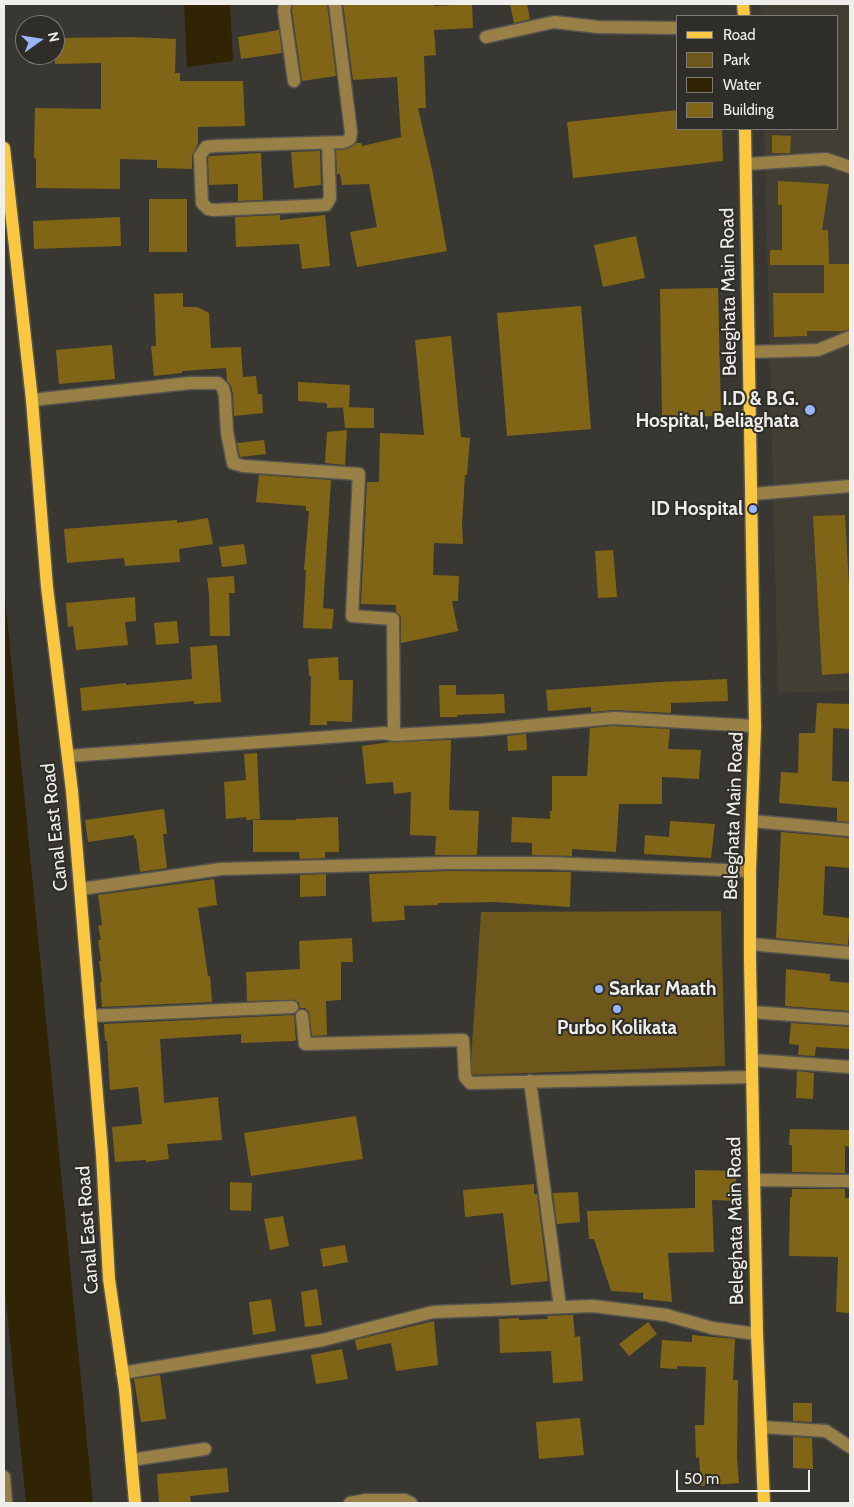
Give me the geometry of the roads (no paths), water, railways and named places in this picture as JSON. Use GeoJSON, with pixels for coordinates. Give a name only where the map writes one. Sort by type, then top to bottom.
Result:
{"type":"FeatureCollection","features":[{"type":"Feature","properties":{"kind":"main road","name":"Beleghata Main Road"},"geometry":{"type":"LineString","coordinates":[[745,130],[753,494],[755,726],[750,871],[750,944],[757,1334],[764,1503]]}},
{"type":"Feature","properties":{"kind":"main road","name":"Canal East Road"},"geometry":{"type":"LineString","coordinates":[[4,148],[32,400],[47,587],[68,756],[102,1155],[109,1279],[122,1373],[135,1503]]}},
{"type":"Feature","properties":{"kind":"street"},"geometry":{"type":"LineString","coordinates":[[285,4],[284,11],[294,81]]}},
{"type":"Feature","properties":{"kind":"street"},"geometry":{"type":"LineString","coordinates":[[328,143],[330,198],[326,205],[213,210],[208,209],[202,203],[200,156],[206,147],[328,143],[344,142],[350,139],[351,132],[335,4]]}},
{"type":"Feature","properties":{"kind":"street"},"geometry":{"type":"LineString","coordinates":[[486,37],[554,22],[598,27],[676,28]]}},
{"type":"Feature","properties":{"kind":"street"},"geometry":{"type":"LineString","coordinates":[[746,164],[826,159],[850,167]]}},
{"type":"Feature","properties":{"kind":"street"},"geometry":{"type":"LineString","coordinates":[[749,352],[818,350],[850,337]]}},
{"type":"Feature","properties":{"kind":"street"},"geometry":{"type":"LineString","coordinates":[[32,400],[190,382],[218,384],[223,388],[227,432],[233,463],[243,466],[359,474],[352,616],[393,619],[394,735]]}},
{"type":"Feature","properties":{"kind":"street"},"geometry":{"type":"LineString","coordinates":[[753,494],[850,486]]}},
{"type":"Feature","properties":{"kind":"street"},"geometry":{"type":"LineString","coordinates":[[68,756],[384,733],[394,735],[480,730],[614,718],[755,726]]}},
{"type":"Feature","properties":{"kind":"street"},"geometry":{"type":"LineString","coordinates":[[752,821],[850,830]]}},
{"type":"Feature","properties":{"kind":"street"},"geometry":{"type":"LineString","coordinates":[[80,889],[221,869],[448,863],[547,863],[750,871]]}},
{"type":"Feature","properties":{"kind":"street"},"geometry":{"type":"LineString","coordinates":[[750,944],[850,953]]}},
{"type":"Feature","properties":{"kind":"street"},"geometry":{"type":"LineString","coordinates":[[90,1016],[297,1012],[305,1044],[463,1040],[465,1077],[470,1083],[752,1077]]}},
{"type":"Feature","properties":{"kind":"street"},"geometry":{"type":"LineString","coordinates":[[751,1012],[850,1019]]}},
{"type":"Feature","properties":{"kind":"street"},"geometry":{"type":"LineString","coordinates":[[752,1060],[850,1067]]}},
{"type":"Feature","properties":{"kind":"street"},"geometry":{"type":"LineString","coordinates":[[530,1081],[560,1307]]}},
{"type":"Feature","properties":{"kind":"street"},"geometry":{"type":"LineString","coordinates":[[754,1180],[850,1181]]}},
{"type":"Feature","properties":{"kind":"street"},"geometry":{"type":"LineString","coordinates":[[122,1373],[323,1340],[433,1312],[594,1306],[666,1315],[712,1328],[757,1334]]}},
{"type":"Feature","properties":{"kind":"street"},"geometry":{"type":"LineString","coordinates":[[761,1427],[826,1431],[850,1447]]}},
{"type":"Feature","properties":{"kind":"street"},"geometry":{"type":"LineString","coordinates":[[131,1460],[205,1449]]}},
{"type":"Feature","properties":{"kind":"street"},"geometry":{"type":"LineString","coordinates":[[4,1477],[5,1501]]}},
{"type":"Feature","properties":{"kind":"street"},"geometry":{"type":"LineString","coordinates":[[350,1503],[366,1500],[405,1500],[410,1503]]}},
{"type":"Feature","properties":{"kind":"water"},"geometry":{"type":"Polygon","coordinates":[[[184,4],[230,4],[233,61],[187,67],[184,4]]]}},
{"type":"Feature","properties":{"kind":"water"},"geometry":{"type":"Polygon","coordinates":[[[4,587],[93,1503],[26,1503],[4,1280],[4,587]]]}},
{"type":"Feature","properties":{"kind":"place","name":"I.D & B.G. Hospital, Beliaghata"},"geometry":{"type":"Point","coordinates":[810,410]}},
{"type":"Feature","properties":{"kind":"place","name":"ID Hospital"},"geometry":{"type":"Point","coordinates":[753,509]}},
{"type":"Feature","properties":{"kind":"place","name":"Sarkar Maath"},"geometry":{"type":"Point","coordinates":[599,989]}},
{"type":"Feature","properties":{"kind":"place","name":"Purbo Kolikata"},"geometry":{"type":"Point","coordinates":[617,1009]}}]}
